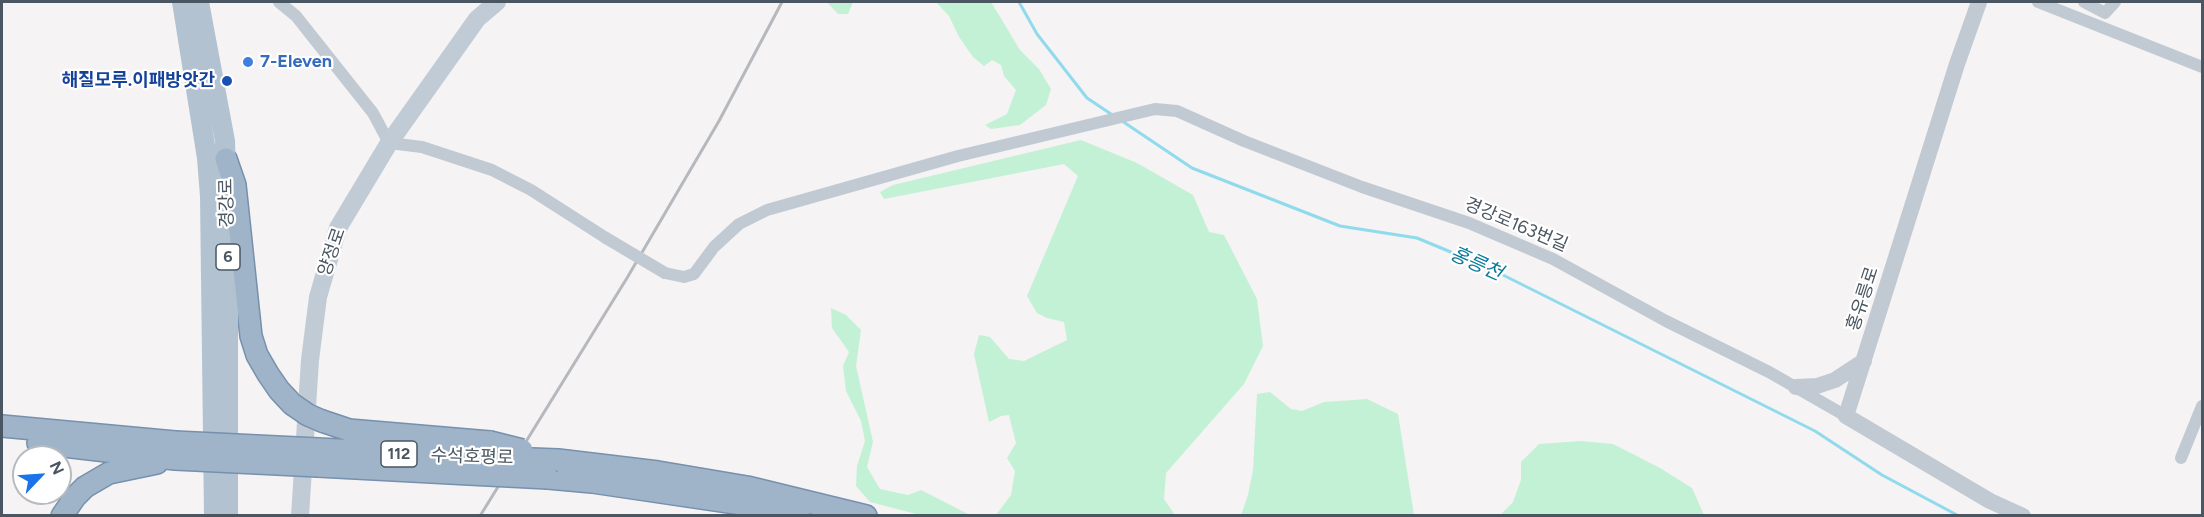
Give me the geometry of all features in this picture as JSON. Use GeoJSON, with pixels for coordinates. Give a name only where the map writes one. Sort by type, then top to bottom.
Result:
{"type":"FeatureCollection","features":[{"type":"Feature","properties":{"kind":"highway"},"geometry":{"type":"LineString","coordinates":[[226,159],[235,185],[251,336],[257,355],[279,390],[292,404],[322,421],[349,430],[479,458]]}},
{"type":"Feature","properties":{"kind":"highway","name":"수석호평로"},"geometry":{"type":"LineString","coordinates":[[2,426],[175,450]]}},
{"type":"Feature","properties":{"kind":"highway","name":"수석호평로"},"geometry":{"type":"LineString","coordinates":[[2,439],[318,458],[558,460],[597,473],[799,516]]}},
{"type":"Feature","properties":{"kind":"highway"},"geometry":{"type":"LineString","coordinates":[[62,516],[75,497],[86,487],[109,473],[175,450]]}},
{"type":"Feature","properties":{"kind":"highway","name":"수석호평로"},"geometry":{"type":"LineString","coordinates":[[479,458],[597,473],[747,487],[866,516]]}},
{"type":"Feature","properties":{"kind":"main road","name":"경강로"},"geometry":{"type":"LineString","coordinates":[[182,2],[206,147],[210,196],[214,516]]}},
{"type":"Feature","properties":{"kind":"main road","name":"경강로"},"geometry":{"type":"LineString","coordinates":[[199,2],[225,141],[228,516]]}},
{"type":"Feature","properties":{"kind":"main road","name":"양정로"},"geometry":{"type":"LineString","coordinates":[[300,516],[310,360],[318,297],[338,228],[389,143],[477,19],[497,2]]}},
{"type":"Feature","properties":{"kind":"street"},"geometry":{"type":"LineString","coordinates":[[279,2],[296,16],[373,113],[389,143]]}},
{"type":"Feature","properties":{"kind":"street","name":"홍유릉로"},"geometry":{"type":"LineString","coordinates":[[1846,416],[1957,64],[1979,2]]}},
{"type":"Feature","properties":{"kind":"street"},"geometry":{"type":"LineString","coordinates":[[2037,2],[2202,67]]}},
{"type":"Feature","properties":{"kind":"street"},"geometry":{"type":"LineString","coordinates":[[2084,2],[2104,13],[2115,2]]}},
{"type":"Feature","properties":{"kind":"street","name":"경강로163번길"},"geometry":{"type":"LineString","coordinates":[[389,143],[422,147],[492,170],[531,190],[665,273],[684,277],[694,274],[714,247],[740,224],[767,210],[958,156],[1155,109],[1177,111],[1244,141],[1362,187],[1469,223],[1542,255],[1796,387],[1846,416]]}},
{"type":"Feature","properties":{"kind":"street"},"geometry":{"type":"LineString","coordinates":[[1796,387],[1817,386],[1834,380],[1864,361]]}},
{"type":"Feature","properties":{"kind":"street"},"geometry":{"type":"LineString","coordinates":[[2181,458],[2202,406]]}},
{"type":"Feature","properties":{"kind":"street"},"geometry":{"type":"LineString","coordinates":[[1846,416],[1990,501],[2023,516]]}},
{"type":"Feature","properties":{"kind":"green space"},"geometry":{"type":"Polygon","coordinates":[[[827,2],[853,2],[848,14],[838,14],[827,2]]]}},
{"type":"Feature","properties":{"kind":"green space"},"geometry":{"type":"Polygon","coordinates":[[[936,2],[991,2],[1020,50],[1039,69],[1051,89],[1046,105],[1020,125],[991,129],[985,125],[1007,114],[1016,90],[1004,76],[1001,65],[992,60],[984,66],[973,57],[959,37],[949,16],[936,2]]]}},
{"type":"Feature","properties":{"kind":"green space"},"geometry":{"type":"Polygon","coordinates":[[[1081,140],[1137,163],[1193,195],[1209,232],[1224,235],[1257,299],[1263,346],[1244,384],[1166,473],[1164,499],[1175,515],[996,515],[1011,495],[1015,471],[1007,458],[1016,443],[1009,415],[989,422],[974,354],[979,335],[990,337],[1009,359],[1024,361],[1067,340],[1064,322],[1037,313],[1027,296],[1078,176],[1064,164],[884,199],[880,192],[893,185],[1081,140]]]}},
{"type":"Feature","properties":{"kind":"green space"},"geometry":{"type":"Polygon","coordinates":[[[831,308],[846,315],[861,330],[856,366],[873,442],[867,467],[880,489],[908,495],[921,490],[968,514],[994,515],[920,515],[870,502],[856,486],[857,466],[865,441],[861,421],[846,391],[843,366],[849,352],[832,328],[831,308]]]}},
{"type":"Feature","properties":{"kind":"green space"},"geometry":{"type":"Polygon","coordinates":[[[1270,392],[1291,409],[1302,411],[1324,402],[1367,399],[1398,414],[1414,515],[1241,515],[1253,470],[1257,394],[1270,392]]]}},
{"type":"Feature","properties":{"kind":"green space"},"geometry":{"type":"Polygon","coordinates":[[[1581,441],[1613,444],[1660,468],[1692,488],[1704,515],[1500,515],[1513,502],[1521,480],[1521,462],[1539,444],[1581,441]]]}},
{"type":"Feature","properties":{"kind":"waterway","name":"홍릉천"},"geometry":{"type":"LineString","coordinates":[[1019,2],[1037,34],[1087,98],[1111,114]]}},
{"type":"Feature","properties":{"kind":"waterway","name":"홍릉천"},"geometry":{"type":"LineString","coordinates":[[1122,121],[1192,168],[1340,226],[1417,238],[1487,267],[1815,431],[1882,475],[1959,516]]}},
{"type":"Feature","properties":{"kind":"railway"},"geometry":{"type":"LineString","coordinates":[[480,516],[627,278],[719,121],[782,2]]}},
{"type":"Feature","properties":{"kind":"place","name":"7-Eleven"},"geometry":{"type":"Point","coordinates":[248,62]}},
{"type":"Feature","properties":{"kind":"place","name":"해질모루.이패방앗간"},"geometry":{"type":"Point","coordinates":[227,81]}}]}
